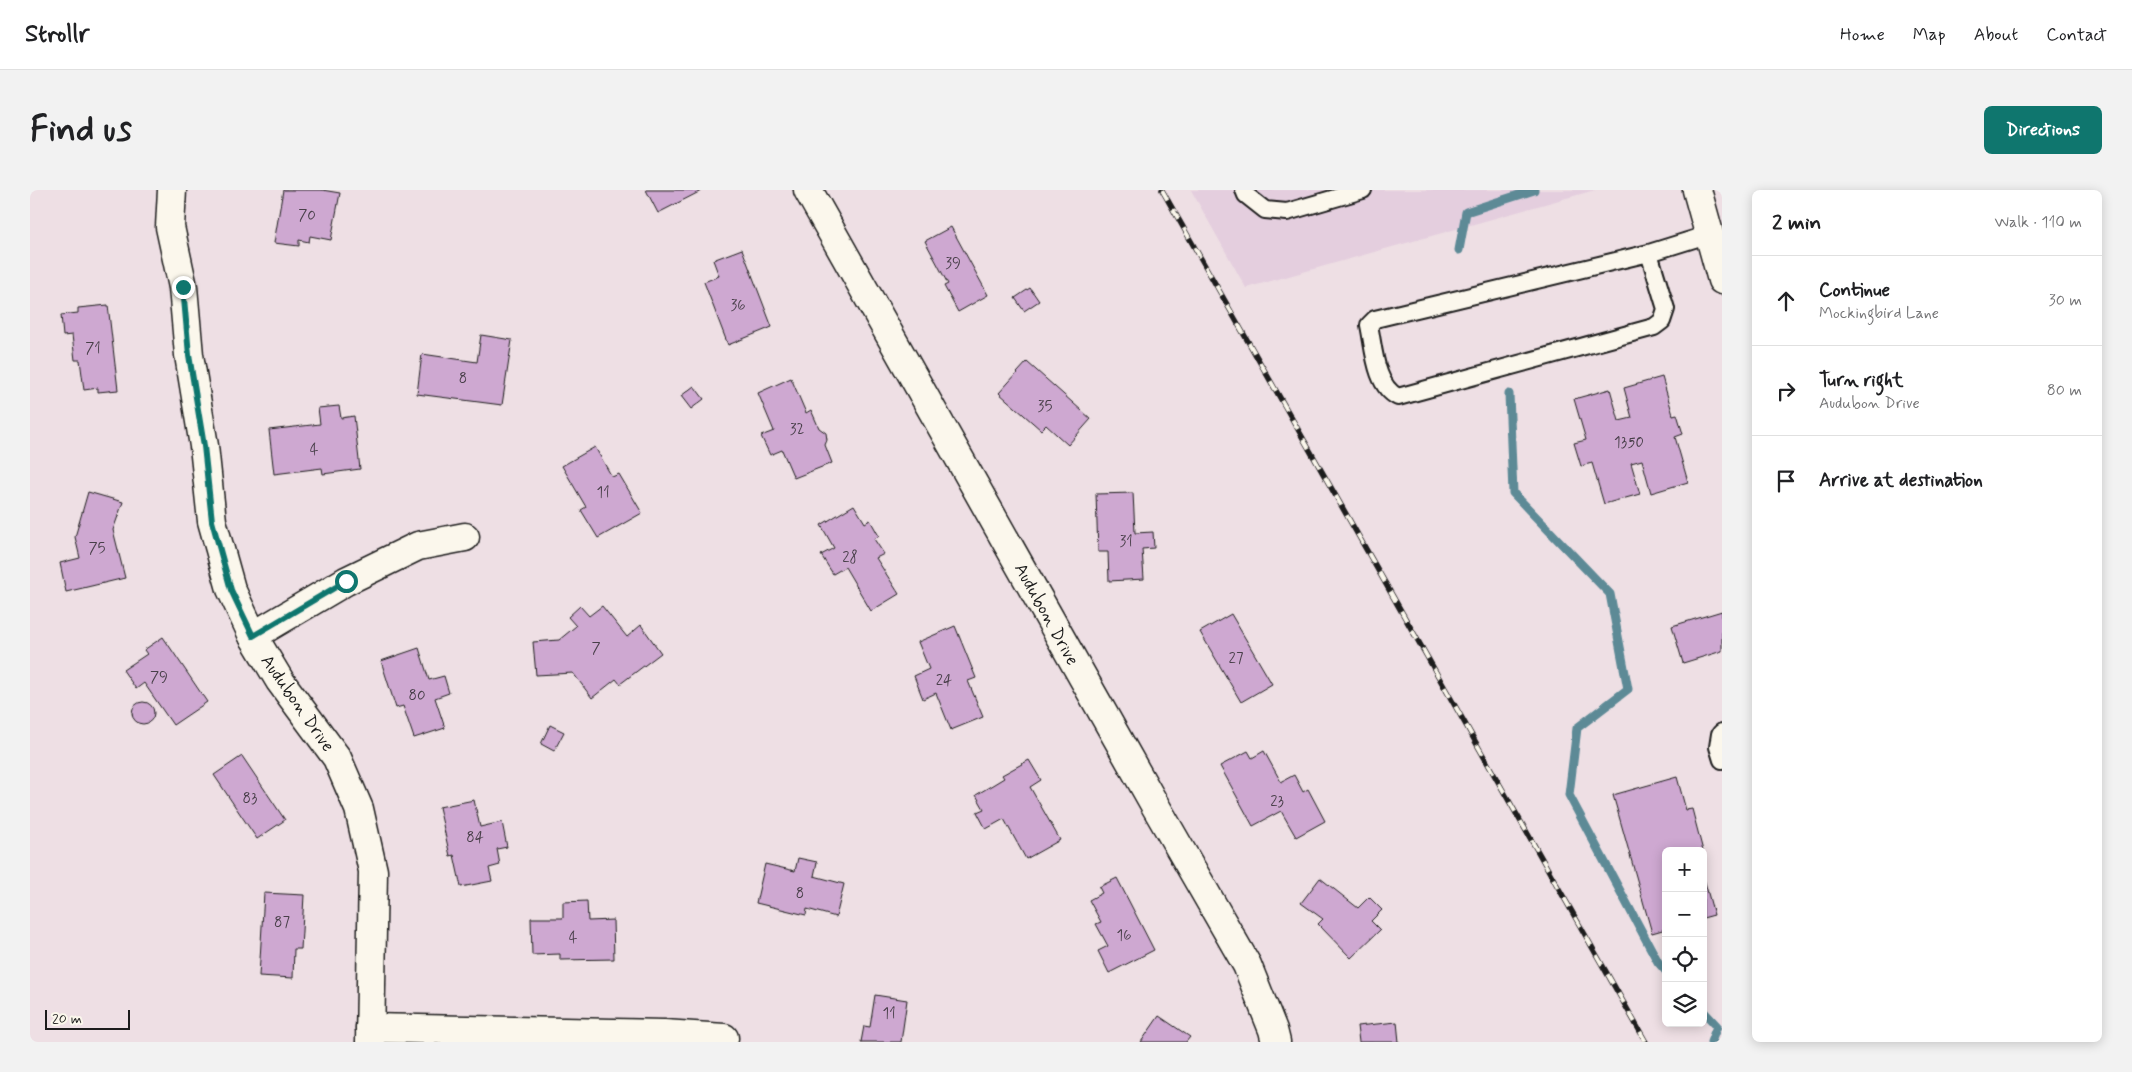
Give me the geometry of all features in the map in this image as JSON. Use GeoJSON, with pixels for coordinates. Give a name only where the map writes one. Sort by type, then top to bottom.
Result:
{"type":"FeatureCollection","features":[{"type":"Feature","properties":{"kind":"street","name":"Audubon Drive"},"geometry":{"type":"LineString","coordinates":[[172,190],[170,227],[183,287],[189,355],[204,446],[212,521],[231,590],[253,636],[280,681],[337,758],[359,810],[373,871],[370,1035]]}},
{"type":"Feature","properties":{"kind":"street","name":"Audubon Drive"},"geometry":{"type":"LineString","coordinates":[[808,190],[1247,965],[1263,1002],[1276,1042]]}},
{"type":"Feature","properties":{"kind":"street"},"geometry":{"type":"LineString","coordinates":[[1697,190],[1722,280]]}},
{"type":"Feature","properties":{"kind":"street"},"geometry":{"type":"LineString","coordinates":[[253,636],[346,581],[418,546],[465,537]]}},
{"type":"Feature","properties":{"kind":"street"},"geometry":{"type":"LineString","coordinates":[[370,1035],[664,1034],[724,1038]]}},
{"type":"Feature","properties":{"kind":"lane"},"geometry":{"type":"LineString","coordinates":[[1244,190],[1246,195],[1265,210],[1286,212],[1363,190]]}},
{"type":"Feature","properties":{"kind":"lane"},"geometry":{"type":"LineString","coordinates":[[1650,252],[1666,309],[1662,321],[1654,327],[1398,396],[1389,392],[1382,383],[1369,325],[1375,319],[1650,252],[1710,234]]}},
{"type":"Feature","properties":{"kind":"lane"},"geometry":{"type":"LineString","coordinates":[[1722,732],[1718,747],[1722,760]]}},
{"type":"Feature","properties":{"kind":"shaded area"},"geometry":{"type":"Polygon","coordinates":[[[1191,190],[1595,190],[1246,288],[1191,190]]]}},
{"type":"Feature","properties":{"kind":"building"},"geometry":{"type":"Polygon","coordinates":[[[283,190],[322,190],[340,193],[331,240],[310,236],[309,242],[299,240],[299,246],[274,243],[283,190]]]}},
{"type":"Feature","properties":{"kind":"building"},"geometry":{"type":"Polygon","coordinates":[[[646,190],[703,190],[658,213],[646,190]]]}},
{"type":"Feature","properties":{"kind":"building"},"geometry":{"type":"Polygon","coordinates":[[[951,227],[988,295],[958,312],[944,286],[948,284],[925,241],[951,227]]]}},
{"type":"Feature","properties":{"kind":"building"},"geometry":{"type":"Polygon","coordinates":[[[742,249],[772,327],[728,345],[704,282],[719,276],[713,260],[742,249]]]}},
{"type":"Feature","properties":{"kind":"building"},"geometry":{"type":"Polygon","coordinates":[[[1030,288],[1039,301],[1024,311],[1015,298],[1030,288]]]}},
{"type":"Feature","properties":{"kind":"building"},"geometry":{"type":"Polygon","coordinates":[[[108,305],[118,390],[98,392],[98,388],[84,390],[80,360],[75,360],[72,335],[63,336],[61,315],[78,313],[78,308],[108,305]]]}},
{"type":"Feature","properties":{"kind":"building"},"geometry":{"type":"Polygon","coordinates":[[[481,335],[512,340],[502,405],[417,394],[422,354],[477,362],[481,335]]]}},
{"type":"Feature","properties":{"kind":"building"},"geometry":{"type":"Polygon","coordinates":[[[1027,362],[1091,419],[1068,445],[1046,425],[1041,430],[999,393],[1027,362]]]}},
{"type":"Feature","properties":{"kind":"building"},"geometry":{"type":"Polygon","coordinates":[[[1662,377],[1673,415],[1677,414],[1683,434],[1675,437],[1688,482],[1651,493],[1642,460],[1631,463],[1640,494],[1604,504],[1592,463],[1581,466],[1574,443],[1586,440],[1574,399],[1610,389],[1619,421],[1632,418],[1624,388],[1662,377]]]}},
{"type":"Feature","properties":{"kind":"building"},"geometry":{"type":"Polygon","coordinates":[[[791,378],[806,413],[811,410],[819,428],[826,433],[827,440],[825,445],[832,463],[794,478],[782,450],[770,455],[761,436],[774,431],[758,393],[791,378]]]}},
{"type":"Feature","properties":{"kind":"building"},"geometry":{"type":"Polygon","coordinates":[[[694,386],[704,399],[691,409],[681,396],[694,386]]]}},
{"type":"Feature","properties":{"kind":"building"},"geometry":{"type":"Polygon","coordinates":[[[339,406],[341,418],[354,416],[360,469],[323,474],[322,468],[274,474],[269,430],[320,424],[318,408],[339,406]]]}},
{"type":"Feature","properties":{"kind":"building"},"geometry":{"type":"Polygon","coordinates":[[[595,447],[612,477],[619,474],[642,513],[598,538],[581,510],[586,507],[562,466],[595,447]]]}},
{"type":"Feature","properties":{"kind":"building"},"geometry":{"type":"Polygon","coordinates":[[[88,492],[123,502],[113,530],[125,578],[66,592],[60,563],[80,558],[75,537],[88,492]]]}},
{"type":"Feature","properties":{"kind":"building"},"geometry":{"type":"Polygon","coordinates":[[[1133,493],[1135,533],[1153,532],[1154,548],[1142,549],[1144,579],[1109,581],[1108,552],[1098,552],[1096,494],[1133,493]]]}},
{"type":"Feature","properties":{"kind":"building"},"geometry":{"type":"Polygon","coordinates":[[[854,505],[865,523],[870,520],[879,536],[874,539],[884,554],[876,558],[899,594],[871,611],[845,567],[833,574],[821,555],[834,548],[821,525],[854,505]]]}},
{"type":"Feature","properties":{"kind":"building"},"geometry":{"type":"Polygon","coordinates":[[[580,606],[589,616],[602,606],[627,637],[641,625],[661,653],[620,684],[616,679],[592,698],[573,673],[536,675],[533,642],[559,640],[576,626],[568,617],[580,606]]]}},
{"type":"Feature","properties":{"kind":"building"},"geometry":{"type":"Polygon","coordinates":[[[1722,611],[1722,651],[1683,663],[1672,626],[1722,611]]]}},
{"type":"Feature","properties":{"kind":"building"},"geometry":{"type":"Polygon","coordinates":[[[1231,614],[1272,684],[1241,702],[1200,632],[1231,614]]]}},
{"type":"Feature","properties":{"kind":"building"},"geometry":{"type":"Polygon","coordinates":[[[955,626],[976,678],[968,681],[983,717],[951,730],[936,693],[923,699],[914,676],[929,669],[918,642],[955,626]]]}},
{"type":"Feature","properties":{"kind":"building"},"geometry":{"type":"Polygon","coordinates":[[[163,637],[207,702],[173,725],[144,683],[136,689],[123,670],[147,654],[144,650],[163,637]]]}},
{"type":"Feature","properties":{"kind":"building"},"geometry":{"type":"Polygon","coordinates":[[[419,648],[429,680],[444,676],[449,693],[435,698],[445,728],[414,738],[403,706],[396,708],[381,661],[419,648]]]}},
{"type":"Feature","properties":{"kind":"building"},"geometry":{"type":"Polygon","coordinates":[[[143,702],[151,705],[154,713],[151,721],[143,724],[135,721],[132,713],[135,705],[143,702]]]}},
{"type":"Feature","properties":{"kind":"building"},"geometry":{"type":"Polygon","coordinates":[[[550,725],[564,732],[554,751],[541,744],[550,725]]]}},
{"type":"Feature","properties":{"kind":"building"},"geometry":{"type":"Polygon","coordinates":[[[1248,751],[1252,758],[1264,751],[1281,782],[1294,775],[1303,792],[1308,789],[1325,821],[1296,837],[1281,811],[1253,826],[1220,766],[1248,751]]]}},
{"type":"Feature","properties":{"kind":"building"},"geometry":{"type":"Polygon","coordinates":[[[242,756],[285,820],[257,839],[214,775],[242,756]]]}},
{"type":"Feature","properties":{"kind":"building"},"geometry":{"type":"Polygon","coordinates":[[[1029,760],[1041,780],[1030,787],[1060,840],[1026,859],[1004,819],[986,829],[977,812],[984,809],[976,795],[1004,778],[1002,775],[1029,760]]]}},
{"type":"Feature","properties":{"kind":"building"},"geometry":{"type":"Polygon","coordinates":[[[1677,777],[1686,810],[1692,809],[1702,847],[1662,847],[1662,930],[1652,933],[1613,795],[1677,777]]]}},
{"type":"Feature","properties":{"kind":"building"},"geometry":{"type":"Polygon","coordinates":[[[474,800],[480,827],[502,822],[507,847],[497,849],[500,865],[489,868],[492,881],[461,887],[454,855],[450,856],[439,807],[474,800]]]}},
{"type":"Feature","properties":{"kind":"building"},"geometry":{"type":"Polygon","coordinates":[[[798,858],[817,862],[814,876],[844,884],[836,917],[807,909],[806,915],[756,903],[765,864],[795,871],[798,858]]]}},
{"type":"Feature","properties":{"kind":"building"},"geometry":{"type":"Polygon","coordinates":[[[1117,878],[1154,950],[1109,973],[1098,951],[1108,946],[1096,924],[1101,922],[1089,900],[1102,893],[1099,887],[1117,878]]]}},
{"type":"Feature","properties":{"kind":"building"},"geometry":{"type":"Polygon","coordinates":[[[1320,878],[1358,908],[1369,897],[1382,910],[1371,921],[1380,930],[1351,958],[1318,924],[1323,919],[1301,903],[1320,878]]]}},
{"type":"Feature","properties":{"kind":"building"},"geometry":{"type":"Polygon","coordinates":[[[1707,890],[1714,915],[1707,917],[1707,890]]]}},
{"type":"Feature","properties":{"kind":"building"},"geometry":{"type":"Polygon","coordinates":[[[264,893],[304,895],[301,949],[294,949],[293,978],[259,976],[264,893]]]}},
{"type":"Feature","properties":{"kind":"building"},"geometry":{"type":"Polygon","coordinates":[[[587,901],[588,921],[613,920],[614,959],[560,960],[560,954],[532,955],[531,918],[563,918],[563,902],[587,901]]]}},
{"type":"Feature","properties":{"kind":"building"},"geometry":{"type":"Polygon","coordinates":[[[875,995],[907,1000],[901,1042],[861,1042],[864,1026],[870,1027],[875,995]]]}},
{"type":"Feature","properties":{"kind":"building"},"geometry":{"type":"Polygon","coordinates":[[[1159,1016],[1190,1037],[1186,1042],[1141,1042],[1159,1016]]]}},
{"type":"Feature","properties":{"kind":"building"},"geometry":{"type":"Polygon","coordinates":[[[1397,1022],[1399,1042],[1359,1042],[1357,1026],[1397,1022]]]}},
{"type":"Feature","properties":{"kind":"waterway"},"geometry":{"type":"LineString","coordinates":[[1459,250],[1466,212],[1534,190]]}},
{"type":"Feature","properties":{"kind":"waterway"},"geometry":{"type":"LineString","coordinates":[[1509,394],[1513,493],[1610,594],[1628,689],[1577,728],[1569,795],[1662,966]]}},
{"type":"Feature","properties":{"kind":"waterway"},"geometry":{"type":"LineString","coordinates":[[1707,1015],[1717,1026],[1711,1042]]}},
{"type":"Feature","properties":{"kind":"railway"},"geometry":{"type":"LineString","coordinates":[[1162,190],[1646,1042]]}},
{"type":"Feature","properties":{"kind":"route"},"geometry":{"type":"LineString","coordinates":[[183,287],[189,355],[204,446],[212,521],[231,590],[253,636],[346,581]]}}]}
